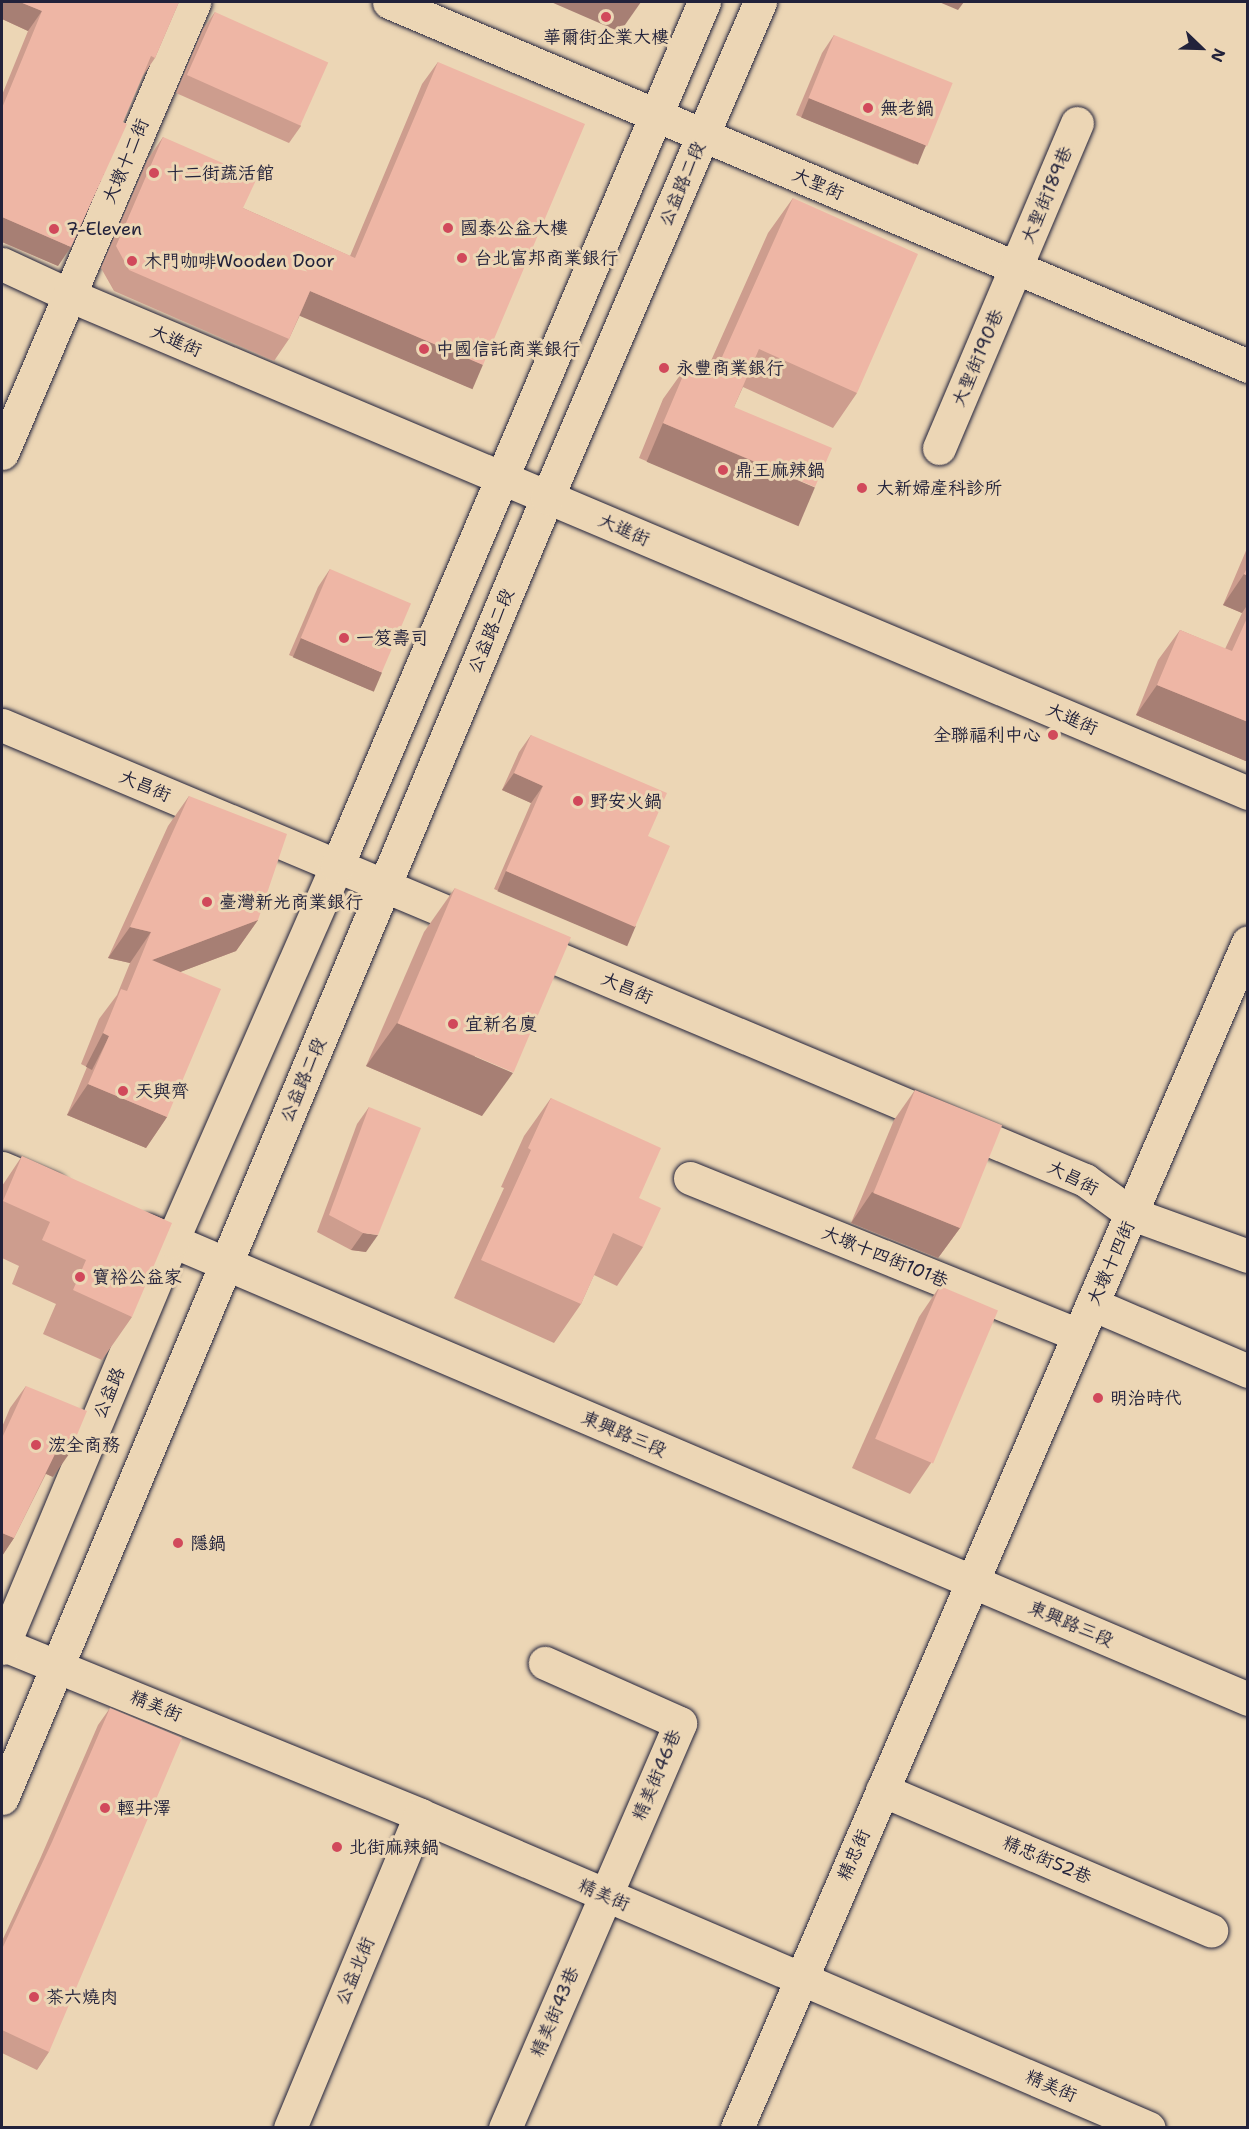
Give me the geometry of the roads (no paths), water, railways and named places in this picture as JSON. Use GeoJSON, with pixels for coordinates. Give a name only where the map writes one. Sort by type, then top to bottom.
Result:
{"type":"FeatureCollection","features":[{"type":"Feature","properties":{"kind":"street","name":"大墩十二街"},"geometry":{"type":"LineString","coordinates":[[2,453],[194,2]]}},
{"type":"Feature","properties":{"kind":"street","name":"大聖街"},"geometry":{"type":"LineString","coordinates":[[389,2],[1248,366]]}},
{"type":"Feature","properties":{"kind":"street"},"geometry":{"type":"LineString","coordinates":[[172,1240],[337,866],[704,2]]}},
{"type":"Feature","properties":{"kind":"street","name":"公益路二段"},"geometry":{"type":"LineString","coordinates":[[225,1263],[547,498],[760,2]]}},
{"type":"Feature","properties":{"kind":"street","name":"大聖街189巷"},"geometry":{"type":"LineString","coordinates":[[1016,268],[1077,123]]}},
{"type":"Feature","properties":{"kind":"street","name":"大進街"},"geometry":{"type":"LineString","coordinates":[[2,264],[69,295],[501,479],[1248,793]]}},
{"type":"Feature","properties":{"kind":"street","name":"大聖街190巷"},"geometry":{"type":"LineString","coordinates":[[939,448],[1016,268]]}},
{"type":"Feature","properties":{"kind":"street","name":"大昌街"},"geometry":{"type":"LineString","coordinates":[[2,725],[1085,1180],[1132,1214],[1248,1256]]}},
{"type":"Feature","properties":{"kind":"street","name":"大墩十四街"},"geometry":{"type":"LineString","coordinates":[[973,1583],[1248,942]]}},
{"type":"Feature","properties":{"kind":"street"},"geometry":{"type":"LineString","coordinates":[[2,1168],[76,1200]]}},
{"type":"Feature","properties":{"kind":"street","name":"大墩十四街101巷"},"geometry":{"type":"LineString","coordinates":[[690,1178],[1079,1335]]}},
{"type":"Feature","properties":{"kind":"street","name":"東興路三段"},"geometry":{"type":"LineString","coordinates":[[119,1218],[1248,1699]]}},
{"type":"Feature","properties":{"kind":"street","name":"公益路"},"geometry":{"type":"LineString","coordinates":[[57,1666],[2,1646],[172,1240]]}},
{"type":"Feature","properties":{"kind":"street"},"geometry":{"type":"LineString","coordinates":[[2,1798],[225,1263]]}},
{"type":"Feature","properties":{"kind":"street"},"geometry":{"type":"LineString","coordinates":[[1092,1304],[1248,1371]]}},
{"type":"Feature","properties":{"kind":"street","name":"精忠街"},"geometry":{"type":"LineString","coordinates":[[737,2127],[973,1583]]}},
{"type":"Feature","properties":{"kind":"street","name":"精美街46巷"},"geometry":{"type":"LineString","coordinates":[[545,1663],[680,1723],[605,1896]]}},
{"type":"Feature","properties":{"kind":"street","name":"精美街"},"geometry":{"type":"LineString","coordinates":[[57,1666],[420,1815],[800,1979],[1106,2119],[1149,2127]]}},
{"type":"Feature","properties":{"kind":"street","name":"精忠街52巷"},"geometry":{"type":"LineString","coordinates":[[882,1790],[1211,1930]]}},
{"type":"Feature","properties":{"kind":"street","name":"公益北街"},"geometry":{"type":"LineString","coordinates":[[290,2127],[420,1815]]}},
{"type":"Feature","properties":{"kind":"street","name":"精美街43巷"},"geometry":{"type":"LineString","coordinates":[[505,2127],[605,1896]]}},
{"type":"Feature","properties":{"kind":"place","name":"華爾街企業大樓"},"geometry":{"type":"Point","coordinates":[606,17]}},
{"type":"Feature","properties":{"kind":"place","name":"無老鍋"},"geometry":{"type":"Point","coordinates":[868,108]}},
{"type":"Feature","properties":{"kind":"place","name":"十二街蔬活館"},"geometry":{"type":"Point","coordinates":[154,173]}},
{"type":"Feature","properties":{"kind":"place","name":"國泰公益大樓"},"geometry":{"type":"Point","coordinates":[448,228]}},
{"type":"Feature","properties":{"kind":"place","name":"7-Eleven"},"geometry":{"type":"Point","coordinates":[54,229]}},
{"type":"Feature","properties":{"kind":"place","name":"台北富邦商業銀行"},"geometry":{"type":"Point","coordinates":[462,258]}},
{"type":"Feature","properties":{"kind":"place","name":"木門咖啡Wooden Door"},"geometry":{"type":"Point","coordinates":[132,261]}},
{"type":"Feature","properties":{"kind":"place","name":"中國信託商業銀行"},"geometry":{"type":"Point","coordinates":[424,349]}},
{"type":"Feature","properties":{"kind":"place","name":"永豐商業銀行"},"geometry":{"type":"Point","coordinates":[664,368]}},
{"type":"Feature","properties":{"kind":"place","name":"鼎王麻辣鍋"},"geometry":{"type":"Point","coordinates":[723,470]}},
{"type":"Feature","properties":{"kind":"place","name":"大新婦產科診所"},"geometry":{"type":"Point","coordinates":[862,488]}},
{"type":"Feature","properties":{"kind":"place","name":"一笈壽司"},"geometry":{"type":"Point","coordinates":[344,638]}},
{"type":"Feature","properties":{"kind":"place","name":"全聯福利中心"},"geometry":{"type":"Point","coordinates":[1053,735]}},
{"type":"Feature","properties":{"kind":"place","name":"野安火鍋"},"geometry":{"type":"Point","coordinates":[578,801]}},
{"type":"Feature","properties":{"kind":"place","name":"臺灣新光商業銀行"},"geometry":{"type":"Point","coordinates":[207,902]}},
{"type":"Feature","properties":{"kind":"place","name":"宜新名廈"},"geometry":{"type":"Point","coordinates":[453,1024]}},
{"type":"Feature","properties":{"kind":"place","name":"天與齊"},"geometry":{"type":"Point","coordinates":[123,1091]}},
{"type":"Feature","properties":{"kind":"place","name":"寶裕公益家"},"geometry":{"type":"Point","coordinates":[80,1277]}},
{"type":"Feature","properties":{"kind":"place","name":"明治時代"},"geometry":{"type":"Point","coordinates":[1098,1398]}},
{"type":"Feature","properties":{"kind":"place","name":"浤全商務"},"geometry":{"type":"Point","coordinates":[36,1445]}},
{"type":"Feature","properties":{"kind":"place","name":"隱鍋"},"geometry":{"type":"Point","coordinates":[178,1543]}},
{"type":"Feature","properties":{"kind":"place","name":"輕井澤"},"geometry":{"type":"Point","coordinates":[105,1808]}},
{"type":"Feature","properties":{"kind":"place","name":"北街麻辣鍋"},"geometry":{"type":"Point","coordinates":[337,1847]}},
{"type":"Feature","properties":{"kind":"place","name":"茶六燒肉"},"geometry":{"type":"Point","coordinates":[34,1997]}}]}
